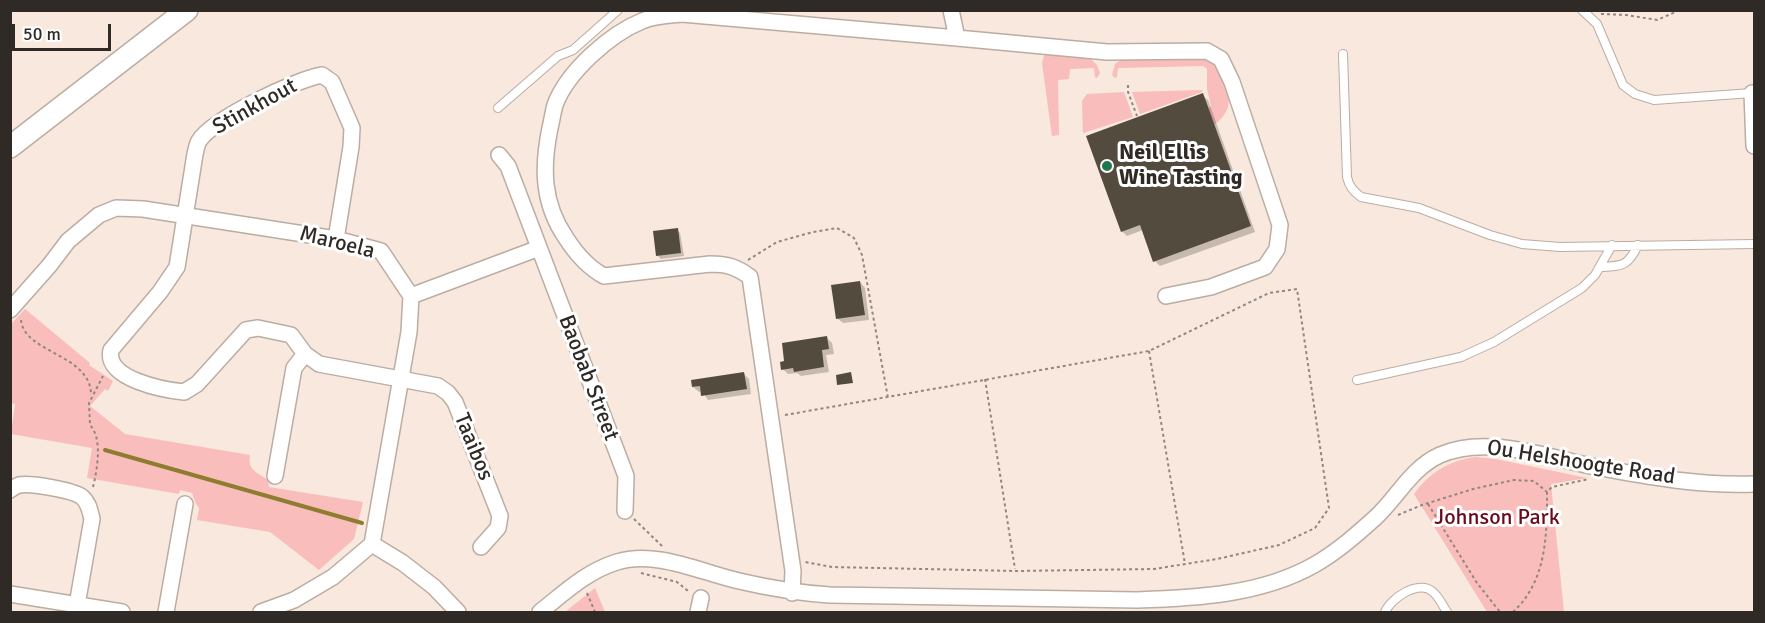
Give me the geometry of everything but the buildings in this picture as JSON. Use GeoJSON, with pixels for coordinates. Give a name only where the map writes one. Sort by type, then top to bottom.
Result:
{"type":"FeatureCollection","features":[{"type":"Feature","properties":{"kind":"main road"},"geometry":{"type":"LineString","coordinates":[[10,147],[187,10]]}},
{"type":"Feature","properties":{"kind":"street"},"geometry":{"type":"LineString","coordinates":[[951,10],[957,38]]}},
{"type":"Feature","properties":{"kind":"street"},"geometry":{"type":"LineString","coordinates":[[792,593],[793,571],[750,277],[727,264],[604,276],[596,271],[570,243],[560,229],[549,201],[544,170],[555,105],[572,77],[608,40],[641,21],[661,15],[682,14],[1107,52],[1207,51],[1221,59],[1232,81],[1280,225],[1277,249],[1264,267],[1210,287],[1166,296]]}},
{"type":"Feature","properties":{"kind":"street","name":"Stinkhout"},"geometry":{"type":"LineString","coordinates":[[186,216],[195,154],[200,140],[232,115],[268,95],[308,78],[322,75],[332,82],[352,128],[336,239]]}},
{"type":"Feature","properties":{"kind":"street"},"geometry":{"type":"LineString","coordinates":[[1753,93],[1755,146]]}},
{"type":"Feature","properties":{"kind":"street","name":"Baobab Street"},"geometry":{"type":"LineString","coordinates":[[499,155],[508,166],[626,476],[625,511]]}},
{"type":"Feature","properties":{"kind":"street","name":"Maroela"},"geometry":{"type":"LineString","coordinates":[[11,309],[68,241],[99,215],[116,208],[143,209],[336,239],[381,251],[411,296]]}},
{"type":"Feature","properties":{"kind":"street"},"geometry":{"type":"LineString","coordinates":[[186,216],[177,267],[160,292],[111,350],[109,357],[111,363],[143,384],[184,392],[197,384],[246,330],[258,328],[291,335],[305,354],[294,368],[275,476]]}},
{"type":"Feature","properties":{"kind":"street"},"geometry":{"type":"LineString","coordinates":[[261,612],[297,606],[372,544],[409,332],[411,296],[539,248]]}},
{"type":"Feature","properties":{"kind":"street","name":"Taaibos"},"geometry":{"type":"LineString","coordinates":[[305,354],[319,364],[438,386],[448,393],[455,402],[500,516],[498,528],[481,547]]}},
{"type":"Feature","properties":{"kind":"street","name":"Ou Helshoogte Road"},"geometry":{"type":"LineString","coordinates":[[540,612],[574,584],[604,566],[620,561],[645,559],[666,561],[792,593],[982,605],[1186,598],[1248,590],[1312,566],[1336,552],[1379,514],[1422,466],[1440,455],[1476,446],[1518,450],[1596,467],[1663,478],[1728,485],[1755,484]]}},
{"type":"Feature","properties":{"kind":"street"},"geometry":{"type":"LineString","coordinates":[[10,490],[17,486],[30,485],[74,493],[81,497],[90,509],[92,519],[77,605]]}},
{"type":"Feature","properties":{"kind":"street"},"geometry":{"type":"LineString","coordinates":[[166,612],[184,504]]}},
{"type":"Feature","properties":{"kind":"street"},"geometry":{"type":"LineString","coordinates":[[372,544],[403,563],[434,587],[458,612]]}},
{"type":"Feature","properties":{"kind":"street"},"geometry":{"type":"LineString","coordinates":[[10,594],[122,612]]}},
{"type":"Feature","properties":{"kind":"lane"},"geometry":{"type":"LineString","coordinates":[[498,108],[558,56],[573,50],[618,10]]}},
{"type":"Feature","properties":{"kind":"lane"},"geometry":{"type":"LineString","coordinates":[[1583,12],[1597,24],[1623,85],[1635,94],[1654,100],[1753,93]]}},
{"type":"Feature","properties":{"kind":"lane"},"geometry":{"type":"LineString","coordinates":[[1343,54],[1346,170],[1348,184],[1361,197],[1419,208],[1490,235],[1522,244],[1560,247],[1755,244]]}},
{"type":"Feature","properties":{"kind":"lane"},"geometry":{"type":"LineString","coordinates":[[1357,380],[1461,357],[1494,342],[1582,288],[1600,267],[1612,245]]}},
{"type":"Feature","properties":{"kind":"lane"},"geometry":{"type":"LineString","coordinates":[[1600,267],[1624,265],[1629,261],[1638,245]]}},
{"type":"Feature","properties":{"kind":"lane"},"geometry":{"type":"LineString","coordinates":[[1385,612],[1389,604],[1398,597],[1413,589],[1422,588],[1435,593],[1447,612]]}},
{"type":"Feature","properties":{"kind":"path"},"geometry":{"type":"LineString","coordinates":[[1583,12],[1658,20],[1680,10]]}},
{"type":"Feature","properties":{"kind":"path"},"geometry":{"type":"LineString","coordinates":[[1128,85],[1128,92],[1137,116]]}},
{"type":"Feature","properties":{"kind":"path"},"geometry":{"type":"LineString","coordinates":[[740,270],[752,257],[777,242],[837,228],[854,238],[862,255],[888,398]]}},
{"type":"Feature","properties":{"kind":"path"},"geometry":{"type":"LineString","coordinates":[[772,417],[1149,351],[1269,293],[1297,289],[1329,508],[1315,528],[1279,545],[1154,569],[1016,571],[832,567],[806,562],[790,552]]}},
{"type":"Feature","properties":{"kind":"path"},"geometry":{"type":"LineString","coordinates":[[11,309],[21,316],[20,323],[23,330],[31,338],[64,358],[85,375],[91,385],[92,397]]}},
{"type":"Feature","properties":{"kind":"path"},"geometry":{"type":"LineString","coordinates":[[1149,351],[1185,564]]}},
{"type":"Feature","properties":{"kind":"path"},"geometry":{"type":"LineString","coordinates":[[90,509],[98,449],[94,429],[90,425],[89,403],[111,363]]}},
{"type":"Feature","properties":{"kind":"path"},"geometry":{"type":"LineString","coordinates":[[985,379],[1016,571]]}},
{"type":"Feature","properties":{"kind":"path"},"geometry":{"type":"LineString","coordinates":[[1514,612],[1525,599],[1539,571],[1546,541],[1548,492],[1552,487],[1586,481],[1594,477]]}},
{"type":"Feature","properties":{"kind":"path"},"geometry":{"type":"LineString","coordinates":[[1379,514],[1390,519],[1422,505],[1473,489],[1514,480],[1534,481],[1548,492]]}},
{"type":"Feature","properties":{"kind":"path"},"geometry":{"type":"LineString","coordinates":[[1428,504],[1477,583],[1500,612]]}},
{"type":"Feature","properties":{"kind":"path"},"geometry":{"type":"LineString","coordinates":[[625,511],[660,542],[663,548]]}},
{"type":"Feature","properties":{"kind":"path"},"geometry":{"type":"LineString","coordinates":[[634,572],[677,582],[700,605]]}},
{"type":"Feature","properties":{"kind":"path"},"geometry":{"type":"LineString","coordinates":[[586,591],[595,612]]}},
{"type":"Feature","properties":{"kind":"green space"},"geometry":{"type":"Polygon","coordinates":[[[1045,52],[1089,57],[1097,65],[1100,73],[1097,78],[1094,68],[1070,69],[1069,79],[1058,80],[1059,135],[1052,136],[1042,63],[1045,52]]]}},
{"type":"Feature","properties":{"kind":"green space"},"geometry":{"type":"Polygon","coordinates":[[[1203,57],[1218,64],[1229,97],[1226,111],[1214,125],[1208,109],[1211,106],[1207,89],[1207,69],[1203,66],[1118,68],[1117,77],[1112,75],[1115,64],[1122,59],[1203,57]]]}},
{"type":"Feature","properties":{"kind":"green space"},"geometry":{"type":"Polygon","coordinates":[[[1202,90],[1202,92],[1140,114],[1132,92],[1202,90]]]}},
{"type":"Feature","properties":{"kind":"green space"},"geometry":{"type":"Polygon","coordinates":[[[1124,92],[1133,117],[1083,133],[1082,101],[1087,94],[1124,92]]]}},
{"type":"Feature","properties":{"kind":"green space"},"geometry":{"type":"Polygon","coordinates":[[[25,309],[90,363],[89,365],[113,381],[108,391],[105,389],[90,406],[125,434],[250,455],[252,468],[268,480],[269,487],[363,502],[354,539],[319,570],[270,532],[197,520],[199,508],[192,493],[180,490],[179,494],[87,478],[92,448],[11,434],[15,404],[11,403],[11,324],[25,309]]]}},
{"type":"Feature","properties":{"kind":"green space","name":"Johnson Park"},"geometry":{"type":"Polygon","coordinates":[[[1476,457],[1587,478],[1551,484],[1564,612],[1487,612],[1414,494],[1433,474],[1449,464],[1476,457]]]}},
{"type":"Feature","properties":{"kind":"green space"},"geometry":{"type":"Polygon","coordinates":[[[595,588],[605,612],[565,612],[595,588]]]}},
{"type":"Feature","properties":{"kind":"waterway"},"geometry":{"type":"LineString","coordinates":[[105,450],[362,523]]}},
{"type":"Feature","properties":{"kind":"place","name":"Neil Ellis Wine Tasting"},"geometry":{"type":"Point","coordinates":[1107,166]}}]}
